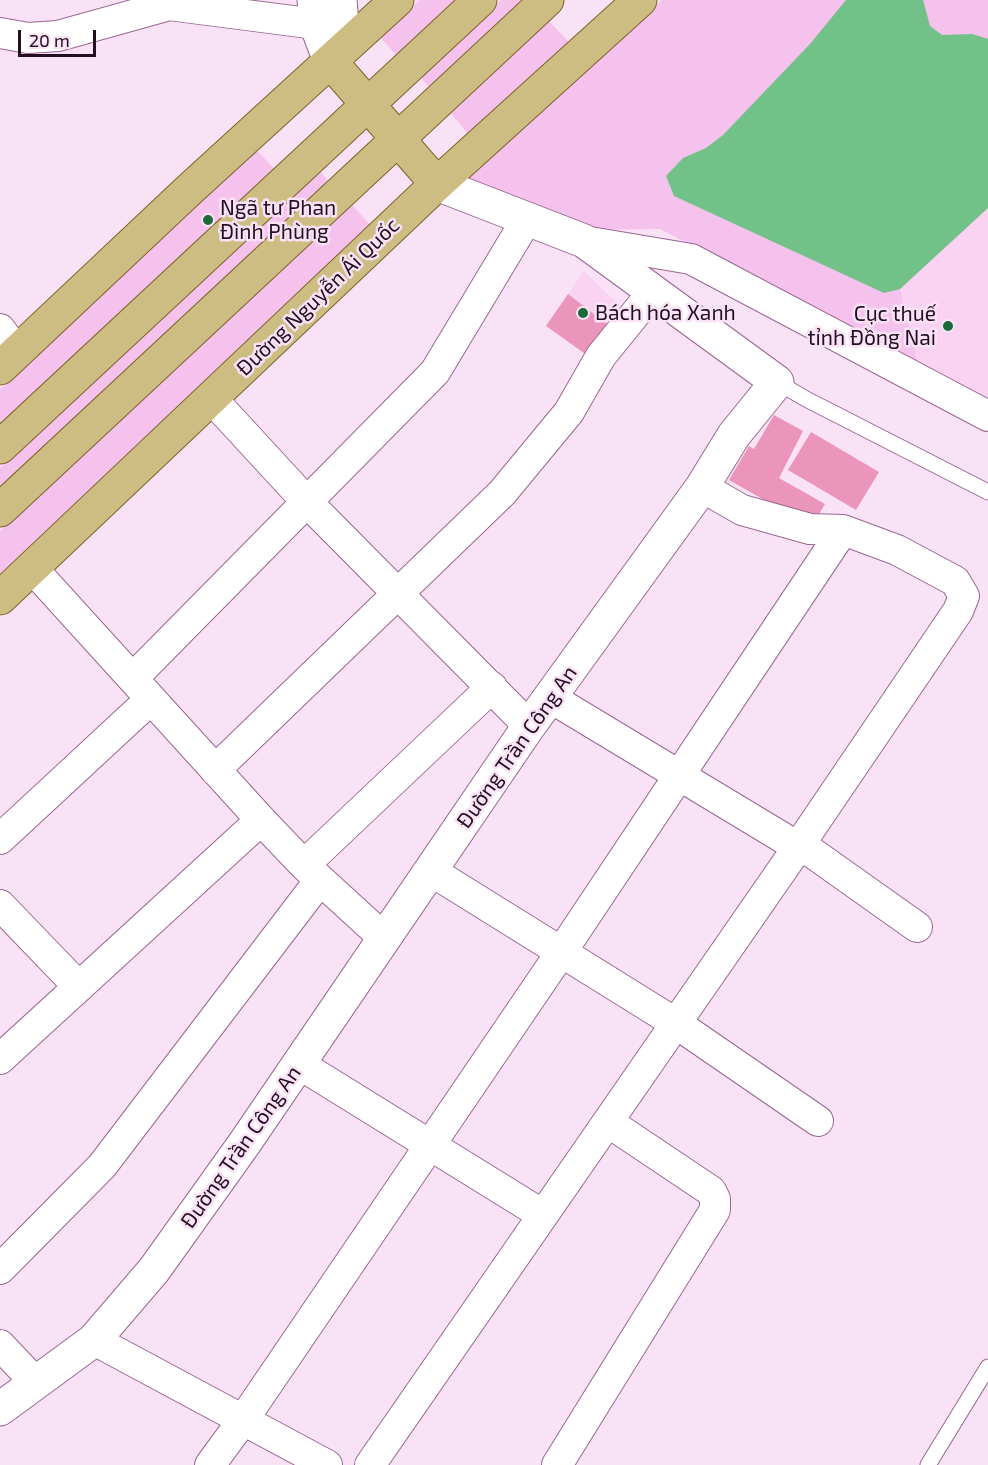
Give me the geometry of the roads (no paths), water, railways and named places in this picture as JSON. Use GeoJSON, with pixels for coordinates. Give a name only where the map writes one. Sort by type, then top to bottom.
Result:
{"type":"FeatureCollection","features":[{"type":"Feature","properties":{"kind":"main road"},"geometry":{"type":"LineString","coordinates":[[6,350],[398,0]]}},
{"type":"Feature","properties":{"kind":"main road"},"geometry":{"type":"LineString","coordinates":[[0,447],[480,0]]}},
{"type":"Feature","properties":{"kind":"main road"},"geometry":{"type":"LineString","coordinates":[[0,510],[547,0]]}},
{"type":"Feature","properties":{"kind":"main road","name":"Đường Nguyễn Ái Quốc"},"geometry":{"type":"LineString","coordinates":[[0,597],[212,399],[621,6]]}},
{"type":"Feature","properties":{"kind":"main road"},"geometry":{"type":"LineString","coordinates":[[330,61],[437,184]]}},
{"type":"Feature","properties":{"kind":"street"},"geometry":{"type":"LineString","coordinates":[[330,61],[342,24],[340,0]]}},
{"type":"Feature","properties":{"kind":"street"},"geometry":{"type":"LineString","coordinates":[[0,33],[28,38],[58,36],[169,5],[315,12],[330,61]]}},
{"type":"Feature","properties":{"kind":"street"},"geometry":{"type":"LineString","coordinates":[[437,184],[584,241],[691,260],[988,416]]}},
{"type":"Feature","properties":{"kind":"street"},"geometry":{"type":"LineString","coordinates":[[0,839],[142,688],[307,502],[435,372],[527,219]]}},
{"type":"Feature","properties":{"kind":"street"},"geometry":{"type":"LineString","coordinates":[[584,241],[777,382]]}},
{"type":"Feature","properties":{"kind":"street"},"geometry":{"type":"LineString","coordinates":[[214,770],[502,493],[569,412],[601,356],[653,292]]}},
{"type":"Feature","properties":{"kind":"street","name":"Đường Trần Công An"},"geometry":{"type":"LineString","coordinates":[[0,1409],[93,1340],[154,1270],[386,939],[529,726],[702,488],[734,435],[777,382]]}},
{"type":"Feature","properties":{"kind":"street"},"geometry":{"type":"LineString","coordinates":[[212,399],[307,502],[399,592],[529,726]]}},
{"type":"Feature","properties":{"kind":"street"},"geometry":{"type":"LineString","coordinates":[[369,1465],[799,846],[958,611],[964,596],[955,581],[897,550],[843,530],[810,529],[742,510],[702,488]]}},
{"type":"Feature","properties":{"kind":"street"},"geometry":{"type":"LineString","coordinates":[[210,1465],[243,1420],[561,951],[843,530]]}},
{"type":"Feature","properties":{"kind":"street"},"geometry":{"type":"LineString","coordinates":[[32,568],[261,820],[312,873],[386,939]]}},
{"type":"Feature","properties":{"kind":"street"},"geometry":{"type":"LineString","coordinates":[[0,1269],[102,1166],[312,873],[492,687]]}},
{"type":"Feature","properties":{"kind":"street"},"geometry":{"type":"LineString","coordinates":[[550,698],[799,846],[917,927]]}},
{"type":"Feature","properties":{"kind":"street"},"geometry":{"type":"LineString","coordinates":[[0,1059],[261,820]]}},
{"type":"Feature","properties":{"kind":"street"},"geometry":{"type":"LineString","coordinates":[[431,871],[676,1023],[818,1121]]}},
{"type":"Feature","properties":{"kind":"street"},"geometry":{"type":"LineString","coordinates":[[0,905],[79,987]]}},
{"type":"Feature","properties":{"kind":"street"},"geometry":{"type":"LineString","coordinates":[[299,1064],[428,1146],[543,1215]]}},
{"type":"Feature","properties":{"kind":"street"},"geometry":{"type":"LineString","coordinates":[[557,1465],[715,1210],[715,1199],[711,1191],[608,1122]]}},
{"type":"Feature","properties":{"kind":"street"},"geometry":{"type":"LineString","coordinates":[[93,1340],[327,1465]]}},
{"type":"Feature","properties":{"kind":"street"},"geometry":{"type":"LineString","coordinates":[[0,1345],[36,1383]]}},
{"type":"Feature","properties":{"kind":"lane"},"geometry":{"type":"LineString","coordinates":[[777,382],[988,492]]}},
{"type":"Feature","properties":{"kind":"lane"},"geometry":{"type":"LineString","coordinates":[[928,1465],[988,1367]]}},
{"type":"Feature","properties":{"kind":"place","name":"Ngã tư Phan Đình Phùng"},"geometry":{"type":"Point","coordinates":[208,220]}},
{"type":"Feature","properties":{"kind":"place","name":"Bách hóa Xanh"},"geometry":{"type":"Point","coordinates":[583,313]}},
{"type":"Feature","properties":{"kind":"place","name":"Cục thuế tỉnh Đồng Nai"},"geometry":{"type":"Point","coordinates":[948,326]}}]}
